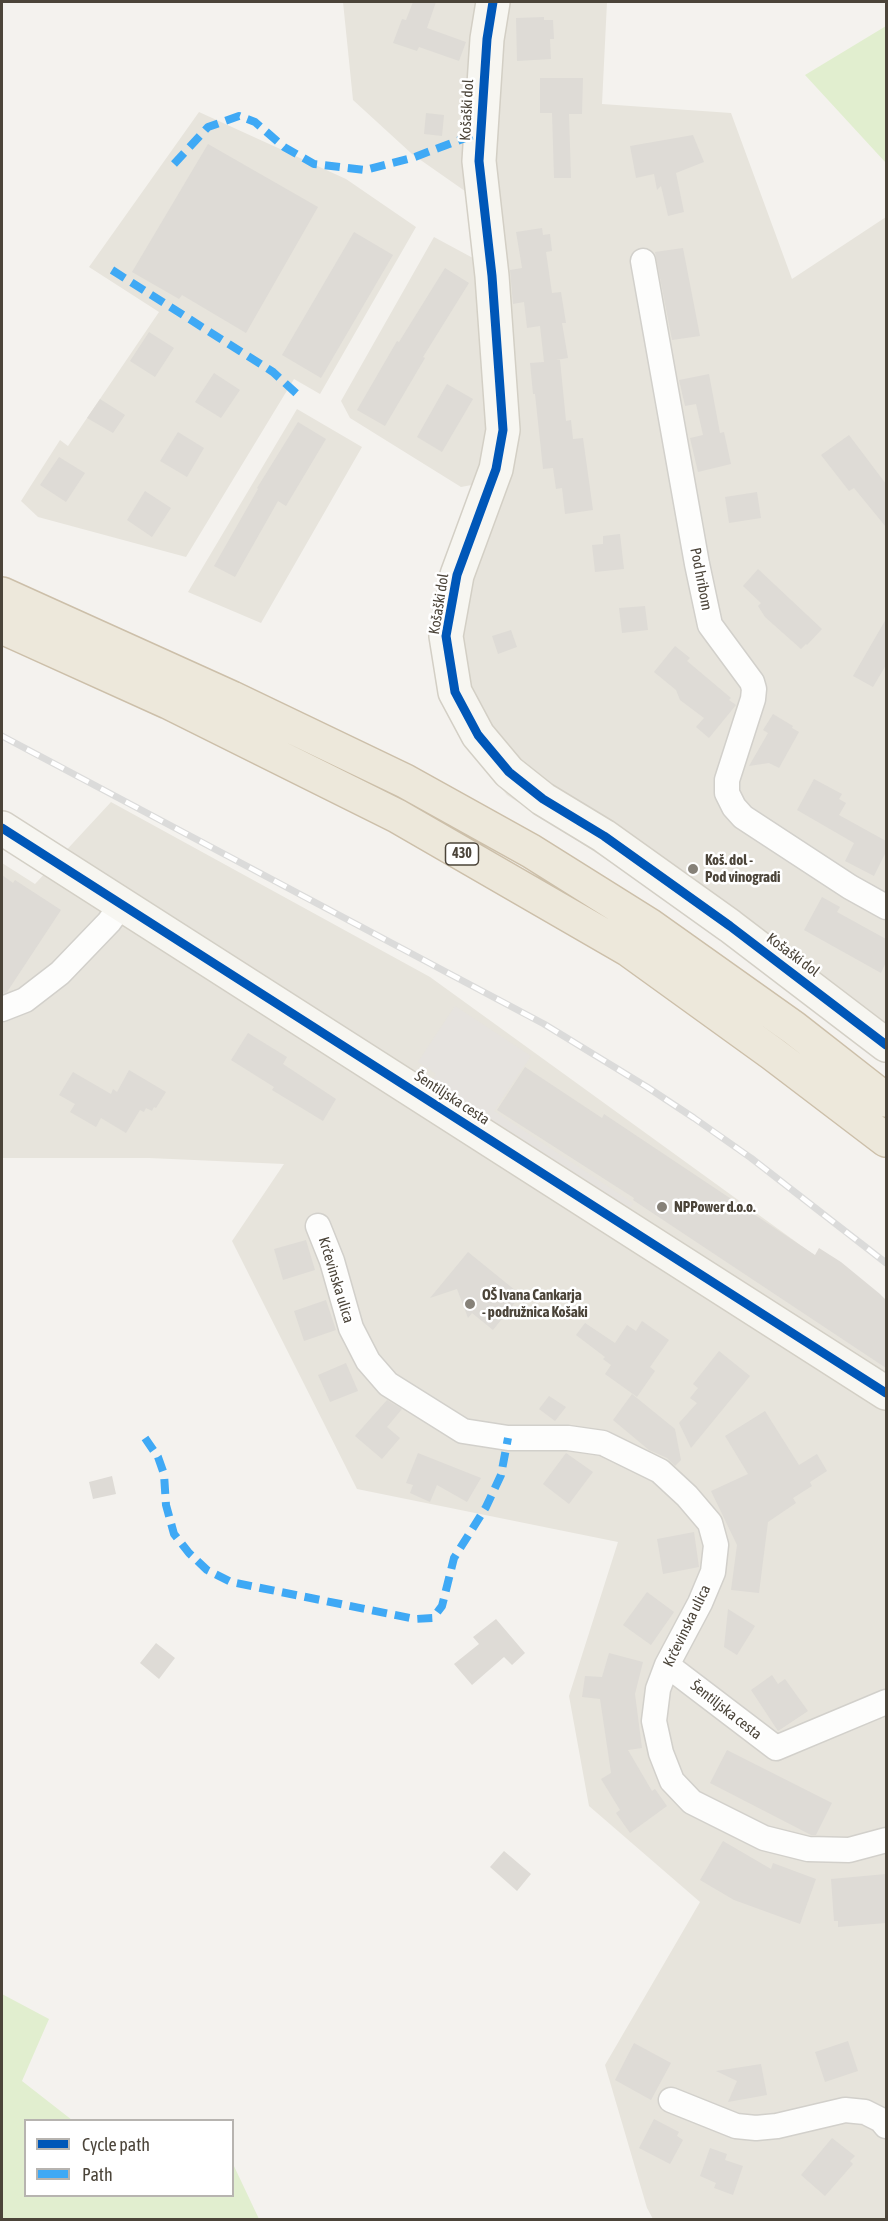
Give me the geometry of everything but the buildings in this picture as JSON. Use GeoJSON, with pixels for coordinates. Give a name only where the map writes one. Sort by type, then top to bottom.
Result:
{"type":"FeatureCollection","features":[{"type":"Feature","properties":{"kind":"highway","name":"430"},"geometry":{"type":"LineString","coordinates":[[2,594],[232,698],[405,781],[531,851],[658,932],[794,1028],[886,1100]]}},
{"type":"Feature","properties":{"kind":"highway","name":"430"},"geometry":{"type":"LineString","coordinates":[[2,627],[168,702],[397,816],[609,938],[773,1054],[886,1140]]}},
{"type":"Feature","properties":{"kind":"street","name":"Košaški dol"},"geometry":{"type":"LineString","coordinates":[[493,2],[487,39],[479,161],[492,276],[503,429],[496,469],[455,585],[446,636],[455,692],[478,735],[509,771],[543,799],[604,836],[730,926],[886,1045]]}},
{"type":"Feature","properties":{"kind":"street","name":"Pod hribom"},"geometry":{"type":"LineString","coordinates":[[643,261],[710,625],[752,682],[754,690],[727,780],[727,793],[743,818],[850,887],[886,907]]}},
{"type":"Feature","properties":{"kind":"street","name":"Šentiljska cesta"},"geometry":{"type":"LineString","coordinates":[[2,828],[886,1393]]}},
{"type":"Feature","properties":{"kind":"street"},"geometry":{"type":"LineString","coordinates":[[2,1009],[25,1000],[60,973],[110,922],[122,904]]}},
{"type":"Feature","properties":{"kind":"street","name":"Krčevinska ulica"},"geometry":{"type":"LineString","coordinates":[[318,1226],[332,1261],[351,1328],[368,1361],[388,1384],[463,1431],[508,1438],[568,1438],[603,1443],[660,1471],[687,1496],[710,1523],[716,1545],[713,1572],[700,1603],[667,1665],[658,1689],[654,1721],[661,1753],[672,1781],[692,1802],[764,1838],[808,1850],[849,1850],[886,1840]]}},
{"type":"Feature","properties":{"kind":"street","name":"Šentiljska cesta"},"geometry":{"type":"LineString","coordinates":[[667,1665],[776,1748],[886,1702]]}},
{"type":"Feature","properties":{"kind":"street"},"geometry":{"type":"LineString","coordinates":[[671,2100],[736,2126],[756,2128],[777,2126],[845,2110],[865,2112],[881,2120],[886,2126]]}},
{"type":"Feature","properties":{"kind":"shaded area"},"geometry":{"type":"Polygon","coordinates":[[[343,2],[607,2],[602,104],[731,113],[792,279],[886,217],[886,1058],[681,908],[507,795],[457,734],[459,647],[476,560],[518,418],[514,344],[502,217],[412,154],[353,100],[343,2]]]}},
{"type":"Feature","properties":{"kind":"shaded area"},"geometry":{"type":"Polygon","coordinates":[[[199,112],[346,179],[416,227],[320,394],[294,379],[186,557],[38,517],[21,501],[60,440],[68,446],[159,312],[89,267],[199,112]]]}},
{"type":"Feature","properties":{"kind":"shaded area"},"geometry":{"type":"Polygon","coordinates":[[[434,237],[484,264],[492,408],[477,484],[461,487],[350,418],[341,401],[434,237]]]}},
{"type":"Feature","properties":{"kind":"shaded area"},"geometry":{"type":"Polygon","coordinates":[[[297,409],[362,447],[261,623],[188,592],[297,409]]]}},
{"type":"Feature","properties":{"kind":"shaded area"},"geometry":{"type":"Polygon","coordinates":[[[111,802],[430,977],[886,1307],[886,2219],[653,2219],[647,2208],[605,2065],[700,1902],[589,1806],[569,1696],[618,1542],[357,1489],[232,1241],[284,1164],[149,1158],[2,1158],[2,863],[35,884],[111,802]]]}},
{"type":"Feature","properties":{"kind":"shaded area"},"geometry":{"type":"Polygon","coordinates":[[[455,1006],[531,1056],[494,1111],[633,1203],[625,1214],[430,1084],[436,1074],[418,1062],[455,1006]]]}},
{"type":"Feature","properties":{"kind":"green space"},"geometry":{"type":"Polygon","coordinates":[[[886,26],[886,163],[805,75],[886,26]]]}},
{"type":"Feature","properties":{"kind":"green space"},"geometry":{"type":"Polygon","coordinates":[[[2,1994],[49,2019],[22,2081],[71,2119],[24,2119],[24,2197],[234,2197],[234,2166],[259,2219],[2,2219],[2,1994]]]}},
{"type":"Feature","properties":{"kind":"railway"},"geometry":{"type":"LineString","coordinates":[[2,736],[544,1024],[694,1118],[751,1158],[886,1263]]}},
{"type":"Feature","properties":{"kind":"marked path"},"geometry":{"type":"LineString","coordinates":[[174,164],[208,127],[239,116],[255,122],[284,147],[314,164],[365,170],[412,158],[481,132]]}},
{"type":"Feature","properties":{"kind":"marked path"},"geometry":{"type":"LineString","coordinates":[[112,270],[273,372],[297,394]]}},
{"type":"Feature","properties":{"kind":"marked path"},"geometry":{"type":"LineString","coordinates":[[145,1438],[158,1457],[164,1474],[166,1505],[174,1534],[207,1570],[231,1582],[415,1619],[433,1618],[442,1606],[454,1558],[486,1507],[501,1475],[508,1438]]}},
{"type":"Feature","properties":{"kind":"cycle path"},"geometry":{"type":"LineString","coordinates":[[493,2],[487,39],[479,161],[492,276],[503,430],[496,469],[457,575],[446,636],[455,692],[478,735],[509,772],[543,799],[604,836],[730,926],[886,1045]]}},
{"type":"Feature","properties":{"kind":"cycle path"},"geometry":{"type":"LineString","coordinates":[[2,828],[886,1393]]}},
{"type":"Feature","properties":{"kind":"place","name":"Koš. dol - Pod vinogradi"},"geometry":{"type":"Point","coordinates":[693,869]}},
{"type":"Feature","properties":{"kind":"place","name":"NPPower d.o.o."},"geometry":{"type":"Point","coordinates":[662,1207]}},
{"type":"Feature","properties":{"kind":"place","name":"OŠ Ivana Cankarja - podružnica Košaki"},"geometry":{"type":"Point","coordinates":[470,1304]}}]}
